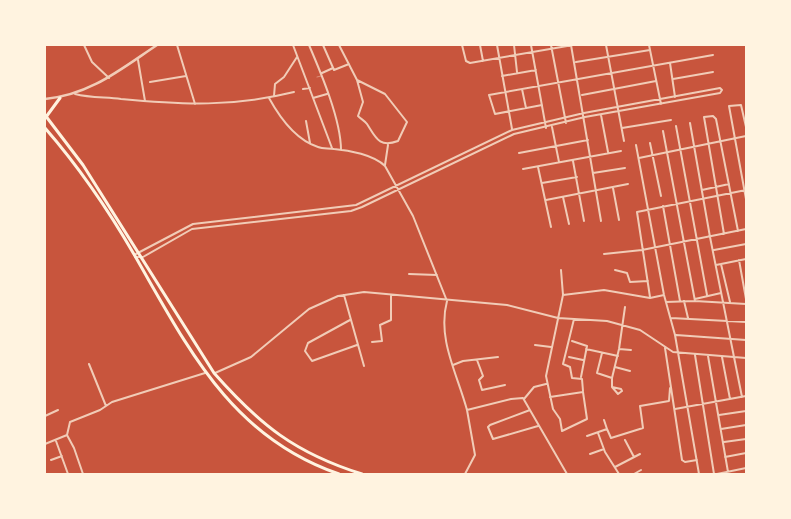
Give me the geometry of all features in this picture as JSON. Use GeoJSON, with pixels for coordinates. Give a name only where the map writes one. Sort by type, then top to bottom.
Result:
{"type":"FeatureCollection","features":[{"type":"Feature","properties":{"kind":"highway"},"geometry":{"type":"LineString","coordinates":[[60,98],[46,116],[83,165],[140,252],[214,373],[255,417],[284,439],[327,461],[362,474]]}},
{"type":"Feature","properties":{"kind":"highway"},"geometry":{"type":"LineString","coordinates":[[45,128],[78,169],[135,256],[205,373],[233,406],[267,437],[307,461],[340,474]]}},
{"type":"Feature","properties":{"kind":"street"},"geometry":{"type":"LineString","coordinates":[[84,45],[92,62],[109,78]]}},
{"type":"Feature","properties":{"kind":"street"},"geometry":{"type":"LineString","coordinates":[[45,99],[75,94],[109,78],[138,60],[157,45]]}},
{"type":"Feature","properties":{"kind":"street"},"geometry":{"type":"LineString","coordinates":[[177,45],[195,104]]}},
{"type":"Feature","properties":{"kind":"street"},"geometry":{"type":"LineString","coordinates":[[293,45],[332,148]]}},
{"type":"Feature","properties":{"kind":"street"},"geometry":{"type":"LineString","coordinates":[[309,45],[322,74],[338,130],[341,150]]}},
{"type":"Feature","properties":{"kind":"street"},"geometry":{"type":"LineString","coordinates":[[323,45],[334,69]]}},
{"type":"Feature","properties":{"kind":"street"},"geometry":{"type":"LineString","coordinates":[[339,45],[357,80],[363,102],[358,116],[367,123],[371,134],[379,142],[388,145],[399,140],[407,122],[385,94],[357,80]]}},
{"type":"Feature","properties":{"kind":"street"},"geometry":{"type":"LineString","coordinates":[[462,45],[468,63],[533,53],[551,47],[572,45],[582,95],[601,221]]}},
{"type":"Feature","properties":{"kind":"street"},"geometry":{"type":"LineString","coordinates":[[480,45],[483,61]]}},
{"type":"Feature","properties":{"kind":"street"},"geometry":{"type":"LineString","coordinates":[[497,45],[514,134]]}},
{"type":"Feature","properties":{"kind":"street"},"geometry":{"type":"LineString","coordinates":[[514,45],[517,72]]}},
{"type":"Feature","properties":{"kind":"street"},"geometry":{"type":"LineString","coordinates":[[531,45],[546,128]]}},
{"type":"Feature","properties":{"kind":"street"},"geometry":{"type":"LineString","coordinates":[[606,45],[624,142]]}},
{"type":"Feature","properties":{"kind":"street"},"geometry":{"type":"LineString","coordinates":[[649,45],[660,104]]}},
{"type":"Feature","properties":{"kind":"street"},"geometry":{"type":"LineString","coordinates":[[551,47],[566,123]]}},
{"type":"Feature","properties":{"kind":"street"},"geometry":{"type":"LineString","coordinates":[[575,62],[650,50]]}},
{"type":"Feature","properties":{"kind":"street"},"geometry":{"type":"LineString","coordinates":[[542,105],[494,114],[489,96],[610,72],[713,55]]}},
{"type":"Feature","properties":{"kind":"street"},"geometry":{"type":"LineString","coordinates":[[274,97],[274,85],[284,77],[297,57]]}},
{"type":"Feature","properties":{"kind":"street"},"geometry":{"type":"LineString","coordinates":[[138,60],[145,101]]}},
{"type":"Feature","properties":{"kind":"street"},"geometry":{"type":"LineString","coordinates":[[670,63],[676,101]]}},
{"type":"Feature","properties":{"kind":"street"},"geometry":{"type":"LineString","coordinates":[[322,74],[349,64]]}},
{"type":"Feature","properties":{"kind":"street"},"geometry":{"type":"LineString","coordinates":[[502,76],[536,70]]}},
{"type":"Feature","properties":{"kind":"street"},"geometry":{"type":"LineString","coordinates":[[673,79],[713,72]]}},
{"type":"Feature","properties":{"kind":"street"},"geometry":{"type":"LineString","coordinates":[[150,82],[186,76]]}},
{"type":"Feature","properties":{"kind":"street"},"geometry":{"type":"LineString","coordinates":[[582,95],[656,81]]}},
{"type":"Feature","properties":{"kind":"street"},"geometry":{"type":"LineString","coordinates":[[303,89],[310,88]]}},
{"type":"Feature","properties":{"kind":"street"},"geometry":{"type":"LineString","coordinates":[[720,88],[722,90],[720,93],[585,117],[546,128],[514,134],[400,190],[350,211],[192,229],[143,257],[135,256],[193,224],[348,206],[398,186],[512,130],[584,113],[720,88]]}},
{"type":"Feature","properties":{"kind":"street"},"geometry":{"type":"LineString","coordinates":[[522,89],[526,108]]}},
{"type":"Feature","properties":{"kind":"street"},"geometry":{"type":"LineString","coordinates":[[75,94],[145,101],[235,104],[294,92]]}},
{"type":"Feature","properties":{"kind":"street"},"geometry":{"type":"LineString","coordinates":[[314,98],[328,94]]}},
{"type":"Feature","properties":{"kind":"street"},"geometry":{"type":"LineString","coordinates":[[269,98],[287,124],[310,143],[318,147],[341,150],[379,161],[385,166],[398,186],[419,229],[448,300],[444,313],[446,349],[467,410],[475,455],[465,474]]}},
{"type":"Feature","properties":{"kind":"street"},"geometry":{"type":"LineString","coordinates":[[746,124],[741,105],[729,106],[746,199]]}},
{"type":"Feature","properties":{"kind":"street"},"geometry":{"type":"LineString","coordinates":[[601,115],[608,153]]}},
{"type":"Feature","properties":{"kind":"street"},"geometry":{"type":"LineString","coordinates":[[724,234],[704,118],[715,118],[738,231]]}},
{"type":"Feature","properties":{"kind":"street"},"geometry":{"type":"LineString","coordinates":[[621,128],[671,120]]}},
{"type":"Feature","properties":{"kind":"street"},"geometry":{"type":"LineString","coordinates":[[306,121],[310,143]]}},
{"type":"Feature","properties":{"kind":"street"},"geometry":{"type":"LineString","coordinates":[[675,409],[744,396],[721,293],[690,122]]}},
{"type":"Feature","properties":{"kind":"street"},"geometry":{"type":"LineString","coordinates":[[552,126],[558,162]]}},
{"type":"Feature","properties":{"kind":"street"},"geometry":{"type":"LineString","coordinates":[[676,126],[707,295]]}},
{"type":"Feature","properties":{"kind":"street"},"geometry":{"type":"LineString","coordinates":[[663,131],[682,242],[695,300]]}},
{"type":"Feature","properties":{"kind":"street"},"geometry":{"type":"LineString","coordinates":[[639,158],[746,136]]}},
{"type":"Feature","properties":{"kind":"street"},"geometry":{"type":"LineString","coordinates":[[491,140],[493,144]]}},
{"type":"Feature","properties":{"kind":"street"},"geometry":{"type":"LineString","coordinates":[[519,153],[588,140]]}},
{"type":"Feature","properties":{"kind":"street"},"geometry":{"type":"LineString","coordinates":[[650,144],[661,196]]}},
{"type":"Feature","properties":{"kind":"street"},"geometry":{"type":"LineString","coordinates":[[385,166],[388,145]]}},
{"type":"Feature","properties":{"kind":"street"},"geometry":{"type":"LineString","coordinates":[[636,145],[664,295],[675,335],[699,474]]}},
{"type":"Feature","properties":{"kind":"street"},"geometry":{"type":"LineString","coordinates":[[524,170],[621,151]]}},
{"type":"Feature","properties":{"kind":"street"},"geometry":{"type":"LineString","coordinates":[[573,160],[584,221]]}},
{"type":"Feature","properties":{"kind":"street"},"geometry":{"type":"LineString","coordinates":[[538,167],[551,227]]}},
{"type":"Feature","properties":{"kind":"street"},"geometry":{"type":"LineString","coordinates":[[593,173],[625,168]]}},
{"type":"Feature","properties":{"kind":"street"},"geometry":{"type":"LineString","coordinates":[[542,183],[577,177]]}},
{"type":"Feature","properties":{"kind":"street"},"geometry":{"type":"LineString","coordinates":[[546,200],[628,184]]}},
{"type":"Feature","properties":{"kind":"street"},"geometry":{"type":"LineString","coordinates":[[701,190],[729,184]]}},
{"type":"Feature","properties":{"kind":"street"},"geometry":{"type":"LineString","coordinates":[[613,187],[619,220]]}},
{"type":"Feature","properties":{"kind":"street"},"geometry":{"type":"LineString","coordinates":[[650,298],[636,213],[648,208],[745,190]]}},
{"type":"Feature","properties":{"kind":"street"},"geometry":{"type":"LineString","coordinates":[[563,197],[569,224]]}},
{"type":"Feature","properties":{"kind":"street"},"geometry":{"type":"LineString","coordinates":[[662,206],[680,301]]}},
{"type":"Feature","properties":{"kind":"street"},"geometry":{"type":"LineString","coordinates":[[604,254],[655,248],[746,229]]}},
{"type":"Feature","properties":{"kind":"street"},"geometry":{"type":"LineString","coordinates":[[713,250],[746,244]]}},
{"type":"Feature","properties":{"kind":"street"},"geometry":{"type":"LineString","coordinates":[[716,265],[746,259]]}},
{"type":"Feature","properties":{"kind":"street"},"geometry":{"type":"LineString","coordinates":[[739,260],[746,299]]}},
{"type":"Feature","properties":{"kind":"street"},"geometry":{"type":"LineString","coordinates":[[721,264],[730,302]]}},
{"type":"Feature","properties":{"kind":"street"},"geometry":{"type":"LineString","coordinates":[[561,270],[564,295],[546,384],[554,410],[560,419],[562,431],[587,419],[582,378],[572,378],[570,367],[563,365],[574,319]]}},
{"type":"Feature","properties":{"kind":"street"},"geometry":{"type":"LineString","coordinates":[[615,270],[627,273],[630,282],[648,281]]}},
{"type":"Feature","properties":{"kind":"street"},"geometry":{"type":"LineString","coordinates":[[409,274],[437,275]]}},
{"type":"Feature","properties":{"kind":"street"},"geometry":{"type":"LineString","coordinates":[[564,295],[604,290],[650,298],[664,295]]}},
{"type":"Feature","properties":{"kind":"street"},"geometry":{"type":"LineString","coordinates":[[214,373],[251,357],[309,308],[344,295],[364,292],[513,306],[558,318],[606,321],[646,333],[665,348],[678,353],[746,358]]}},
{"type":"Feature","properties":{"kind":"street"},"geometry":{"type":"LineString","coordinates":[[695,300],[707,295],[721,293]]}},
{"type":"Feature","properties":{"kind":"street"},"geometry":{"type":"LineString","coordinates":[[344,295],[364,366]]}},
{"type":"Feature","properties":{"kind":"street"},"geometry":{"type":"LineString","coordinates":[[372,342],[382,341],[380,325],[391,320],[391,295]]}},
{"type":"Feature","properties":{"kind":"street"},"geometry":{"type":"LineString","coordinates":[[666,302],[695,300],[746,304]]}},
{"type":"Feature","properties":{"kind":"street"},"geometry":{"type":"LineString","coordinates":[[684,301],[688,318]]}},
{"type":"Feature","properties":{"kind":"street"},"geometry":{"type":"LineString","coordinates":[[612,387],[625,307]]}},
{"type":"Feature","properties":{"kind":"street"},"geometry":{"type":"LineString","coordinates":[[671,318],[746,322]]}},
{"type":"Feature","properties":{"kind":"street"},"geometry":{"type":"LineString","coordinates":[[350,320],[308,343],[305,351],[312,361],[357,345]]}},
{"type":"Feature","properties":{"kind":"street"},"geometry":{"type":"LineString","coordinates":[[675,335],[746,340]]}},
{"type":"Feature","properties":{"kind":"street"},"geometry":{"type":"LineString","coordinates":[[572,341],[585,344],[586,349],[581,377]]}},
{"type":"Feature","properties":{"kind":"street"},"geometry":{"type":"LineString","coordinates":[[535,345],[552,347]]}},
{"type":"Feature","properties":{"kind":"street"},"geometry":{"type":"LineString","coordinates":[[665,348],[682,460],[684,462],[697,460]]}},
{"type":"Feature","properties":{"kind":"street"},"geometry":{"type":"LineString","coordinates":[[586,349],[618,356]]}},
{"type":"Feature","properties":{"kind":"street"},"geometry":{"type":"LineString","coordinates":[[619,349],[631,350]]}},
{"type":"Feature","properties":{"kind":"street"},"geometry":{"type":"LineString","coordinates":[[602,353],[597,373],[612,378]]}},
{"type":"Feature","properties":{"kind":"street"},"geometry":{"type":"LineString","coordinates":[[695,355],[715,474],[746,468]]}},
{"type":"Feature","properties":{"kind":"street"},"geometry":{"type":"LineString","coordinates":[[708,356],[728,472]]}},
{"type":"Feature","properties":{"kind":"street"},"geometry":{"type":"LineString","coordinates":[[722,356],[730,399]]}},
{"type":"Feature","properties":{"kind":"street"},"geometry":{"type":"LineString","coordinates":[[453,365],[498,357]]}},
{"type":"Feature","properties":{"kind":"street"},"geometry":{"type":"LineString","coordinates":[[569,357],[584,360]]}},
{"type":"Feature","properties":{"kind":"street"},"geometry":{"type":"LineString","coordinates":[[477,360],[483,376],[479,380],[482,390],[505,385]]}},
{"type":"Feature","properties":{"kind":"street"},"geometry":{"type":"LineString","coordinates":[[89,364],[106,406]]}},
{"type":"Feature","properties":{"kind":"street"},"geometry":{"type":"LineString","coordinates":[[615,368],[630,371]]}},
{"type":"Feature","properties":{"kind":"street"},"geometry":{"type":"LineString","coordinates":[[83,474],[74,448],[67,435],[70,422],[126,397],[205,373]]}},
{"type":"Feature","properties":{"kind":"street"},"geometry":{"type":"LineString","coordinates":[[524,399],[533,388],[546,384]]}},
{"type":"Feature","properties":{"kind":"street"},"geometry":{"type":"LineString","coordinates":[[604,420],[611,438],[643,428],[640,406],[669,401],[671,384]]}},
{"type":"Feature","properties":{"kind":"street"},"geometry":{"type":"LineString","coordinates":[[550,397],[583,391]]}},
{"type":"Feature","properties":{"kind":"street"},"geometry":{"type":"LineString","coordinates":[[467,410],[511,399],[524,399]]}},
{"type":"Feature","properties":{"kind":"street"},"geometry":{"type":"LineString","coordinates":[[524,399],[552,451],[560,460],[567,474]]}},
{"type":"Feature","properties":{"kind":"street"},"geometry":{"type":"LineString","coordinates":[[45,416],[58,410]]}},
{"type":"Feature","properties":{"kind":"street"},"geometry":{"type":"LineString","coordinates":[[530,410],[490,425],[488,427],[493,439],[538,426]]}},
{"type":"Feature","properties":{"kind":"street"},"geometry":{"type":"LineString","coordinates":[[718,415],[746,411]]}},
{"type":"Feature","properties":{"kind":"street"},"geometry":{"type":"LineString","coordinates":[[720,429],[746,425]]}},
{"type":"Feature","properties":{"kind":"street"},"geometry":{"type":"LineString","coordinates":[[587,436],[607,429]]}},
{"type":"Feature","properties":{"kind":"street"},"geometry":{"type":"LineString","coordinates":[[598,433],[604,449],[618,474]]}},
{"type":"Feature","properties":{"kind":"street"},"geometry":{"type":"LineString","coordinates":[[45,444],[67,435]]}},
{"type":"Feature","properties":{"kind":"street"},"geometry":{"type":"LineString","coordinates":[[723,442],[746,439]]}},
{"type":"Feature","properties":{"kind":"street"},"geometry":{"type":"LineString","coordinates":[[625,440],[634,457]]}},
{"type":"Feature","properties":{"kind":"street"},"geometry":{"type":"LineString","coordinates":[[56,441],[68,474]]}},
{"type":"Feature","properties":{"kind":"street"},"geometry":{"type":"LineString","coordinates":[[590,454],[604,449]]}},
{"type":"Feature","properties":{"kind":"street"},"geometry":{"type":"LineString","coordinates":[[725,456],[746,453]]}},
{"type":"Feature","properties":{"kind":"street"},"geometry":{"type":"LineString","coordinates":[[615,467],[640,454]]}},
{"type":"Feature","properties":{"kind":"street"},"geometry":{"type":"LineString","coordinates":[[51,460],[62,456]]}},
{"type":"Feature","properties":{"kind":"street"},"geometry":{"type":"LineString","coordinates":[[634,474],[641,470]]}},
{"type":"Feature","properties":{"kind":"lane"},"geometry":{"type":"LineString","coordinates":[[317,78],[322,74]]}}]}
